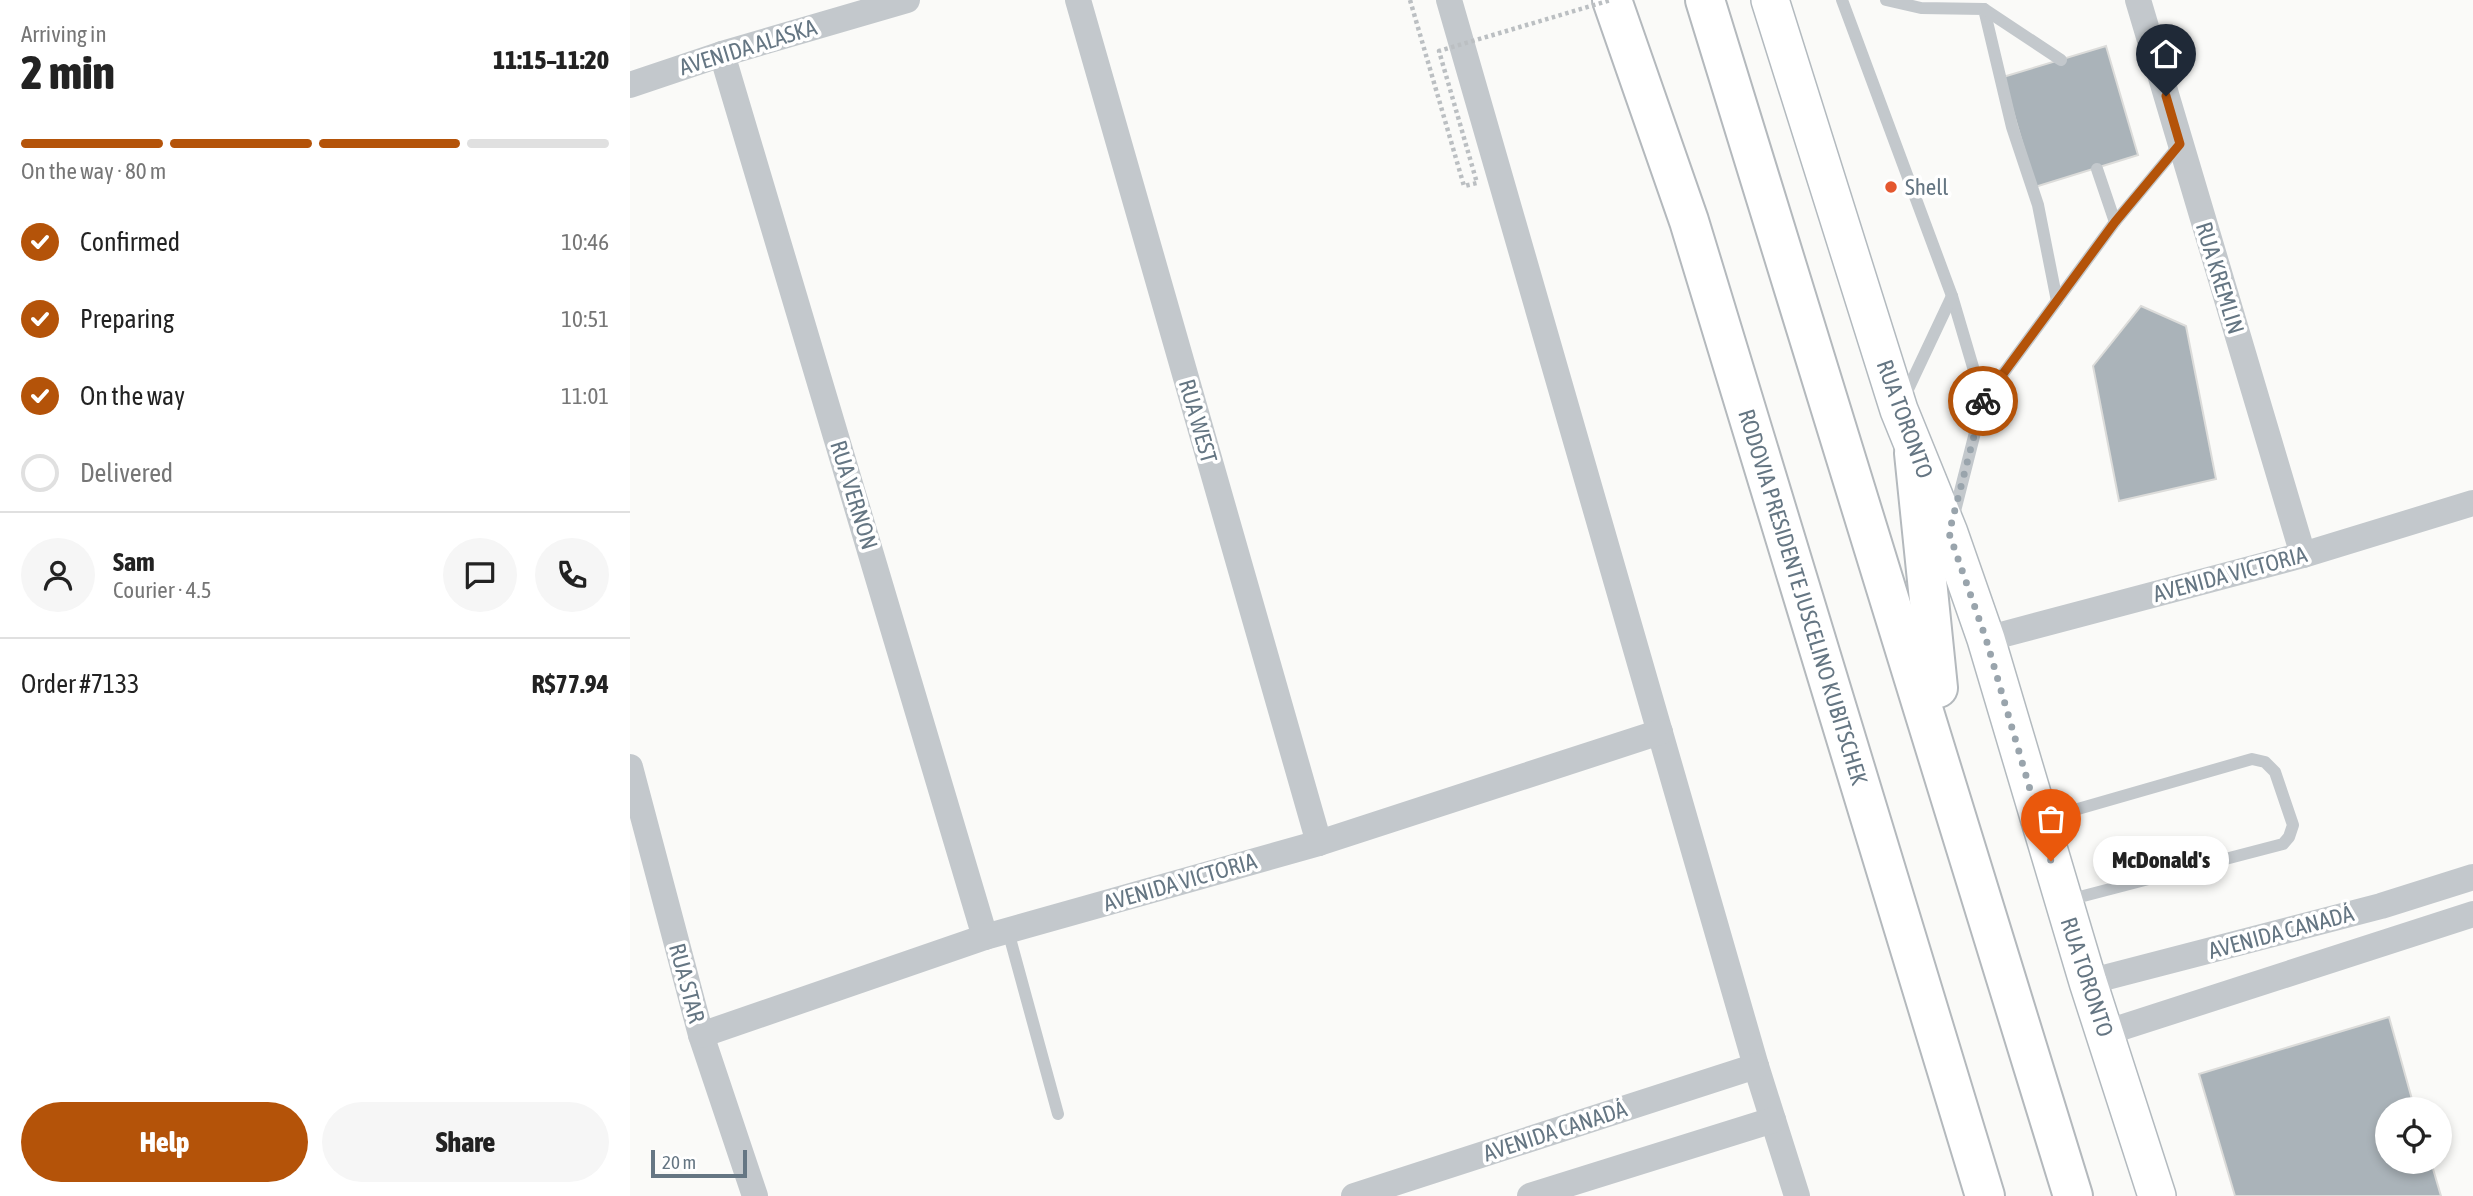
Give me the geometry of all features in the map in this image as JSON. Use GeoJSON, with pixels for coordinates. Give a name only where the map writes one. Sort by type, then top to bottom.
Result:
{"type":"FeatureCollection","features":[{"type":"Feature","properties":{"kind":"highway","name":"RODOVIA PRESIDENTE JUSCELINO KUBITSCHEK"},"geometry":{"type":"LineString","coordinates":[[1612,0],[1689,221],[1985,1196]]}},
{"type":"Feature","properties":{"kind":"highway"},"geometry":{"type":"LineString","coordinates":[[1705,0],[2073,1196]]}},
{"type":"Feature","properties":{"kind":"highway"},"geometry":{"type":"LineString","coordinates":[[1914,453],[1944,770]]}},
{"type":"Feature","properties":{"kind":"main road","name":"RUA TORONTO"},"geometry":{"type":"LineString","coordinates":[[1770,0],[1899,410],[1914,453],[1949,533],[1986,639],[2063,901],[2157,1196]]}},
{"type":"Feature","properties":{"kind":"street","name":"AVENIDA ALASKA"},"geometry":{"type":"LineString","coordinates":[[630,85],[722,54],[907,0]]}},
{"type":"Feature","properties":{"kind":"street","name":"RUA WEST"},"geometry":{"type":"LineString","coordinates":[[1078,0],[1319,843]]}},
{"type":"Feature","properties":{"kind":"street"},"geometry":{"type":"LineString","coordinates":[[1449,0],[1756,1066],[1797,1196]]}},
{"type":"Feature","properties":{"kind":"street","name":"RUA KREMLIN"},"geometry":{"type":"LineString","coordinates":[[2138,0],[2303,555]]}},
{"type":"Feature","properties":{"kind":"street","name":"RUA VERNON"},"geometry":{"type":"LineString","coordinates":[[722,54],[997,934]]}},
{"type":"Feature","properties":{"kind":"street","name":"AVENIDA VICTORIA"},"geometry":{"type":"LineString","coordinates":[[1986,639],[2303,555],[2473,503]]}},
{"type":"Feature","properties":{"kind":"street","name":"AVENIDA VICTORIA"},"geometry":{"type":"LineString","coordinates":[[701,1035],[997,934],[1319,843],[1660,732]]}},
{"type":"Feature","properties":{"kind":"street","name":"RUA STAR"},"geometry":{"type":"LineString","coordinates":[[630,767],[635,803],[701,1035],[755,1196]]}},
{"type":"Feature","properties":{"kind":"street","name":"AVENIDA CANADÁ"},"geometry":{"type":"LineString","coordinates":[[2088,982],[2381,906],[2473,877]]}},
{"type":"Feature","properties":{"kind":"street","name":"AVENIDA CANADÁ"},"geometry":{"type":"LineString","coordinates":[[2105,1033],[2473,914]]}},
{"type":"Feature","properties":{"kind":"street","name":"AVENIDA CANADÁ"},"geometry":{"type":"LineString","coordinates":[[1354,1196],[1756,1066]]}},
{"type":"Feature","properties":{"kind":"street"},"geometry":{"type":"LineString","coordinates":[[1531,1196],[1773,1120]]}},
{"type":"Feature","properties":{"kind":"lane"},"geometry":{"type":"LineString","coordinates":[[1842,0],[1952,296],[1983,401]]}},
{"type":"Feature","properties":{"kind":"lane"},"geometry":{"type":"LineString","coordinates":[[1886,0],[1921,8],[1984,9],[2061,60]]}},
{"type":"Feature","properties":{"kind":"lane"},"geometry":{"type":"LineString","coordinates":[[1984,9],[2012,127],[2038,205],[2057,301]]}},
{"type":"Feature","properties":{"kind":"lane"},"geometry":{"type":"LineString","coordinates":[[1949,533],[1983,401],[2115,222],[2180,144]]}},
{"type":"Feature","properties":{"kind":"lane"},"geometry":{"type":"LineString","coordinates":[[2097,169],[2115,222]]}},
{"type":"Feature","properties":{"kind":"lane"},"geometry":{"type":"LineString","coordinates":[[1899,410],[1952,296]]}},
{"type":"Feature","properties":{"kind":"lane"},"geometry":{"type":"LineString","coordinates":[[2039,820],[2252,759],[2265,762],[2275,772],[2293,825],[2283,844],[2063,901]]}},
{"type":"Feature","properties":{"kind":"lane"},"geometry":{"type":"LineString","coordinates":[[997,934],[1058,1114]]}},
{"type":"Feature","properties":{"kind":"path"},"geometry":{"type":"LineString","coordinates":[[1410,0],[1464,186],[1477,183],[1438,51],[1612,0]]}},
{"type":"Feature","properties":{"kind":"building"},"geometry":{"type":"Polygon","coordinates":[[[2106,46],[2138,155],[2035,187],[2003,77],[2106,46]]]}},
{"type":"Feature","properties":{"kind":"building"},"geometry":{"type":"Polygon","coordinates":[[[2141,306],[2186,326],[2216,479],[2119,501],[2093,366],[2141,306]]]}},
{"type":"Feature","properties":{"kind":"building"},"geometry":{"type":"Polygon","coordinates":[[[2389,1017],[2411,1097],[2375,1097],[2375,1174],[2435,1174],[2441,1196],[2235,1196],[2199,1074],[2389,1017]]]}},
{"type":"Feature","properties":{"kind":"way so far"},"geometry":{"type":"LineString","coordinates":[[1983,401],[1949,533],[1986,639],[2051,861]]}},
{"type":"Feature","properties":{"kind":"place","name":"Shell"},"geometry":{"type":"Point","coordinates":[1891,187]}},
{"type":"Feature","properties":{"kind":"place","name":"McDonald's"},"geometry":{"type":"Point","coordinates":[2051,861]}},
{"type":"Feature","properties":{"kind":"route"},"geometry":{"type":"LineString","coordinates":[[1983,401],[2115,222],[2180,144],[2166,96]]}}]}
